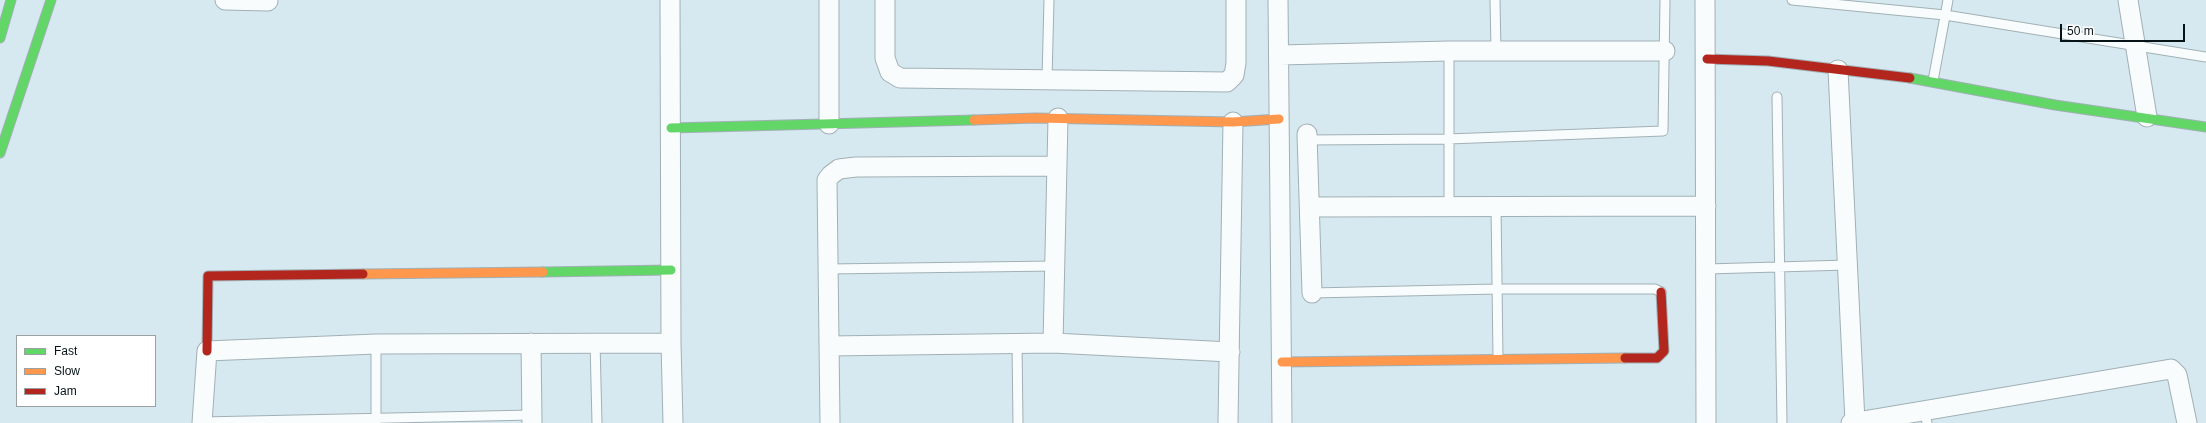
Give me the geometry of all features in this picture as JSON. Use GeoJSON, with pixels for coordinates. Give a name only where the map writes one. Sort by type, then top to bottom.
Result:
{"type":"FeatureCollection","features":[{"type":"Feature","properties":{"kind":"main road"},"geometry":{"type":"LineString","coordinates":[[0,38],[11,0]]}},
{"type":"Feature","properties":{"kind":"main road"},"geometry":{"type":"LineString","coordinates":[[0,153],[42,32],[51,0]]}},
{"type":"Feature","properties":{"kind":"main road"},"geometry":{"type":"LineString","coordinates":[[1707,59],[1768,61],[1933,81],[2055,105],[2147,117],[2206,127]]}},
{"type":"Feature","properties":{"kind":"main road"},"geometry":{"type":"LineString","coordinates":[[671,128],[1058,118],[1233,122],[1279,119]]}},
{"type":"Feature","properties":{"kind":"main road"},"geometry":{"type":"LineString","coordinates":[[206,352],[208,276],[671,270]]}},
{"type":"Feature","properties":{"kind":"main road"},"geometry":{"type":"LineString","coordinates":[[1282,362],[1498,360],[1661,356],[1664,351],[1661,292]]}},
{"type":"Feature","properties":{"kind":"street"},"geometry":{"type":"LineString","coordinates":[[225,0],[268,1]]}},
{"type":"Feature","properties":{"kind":"street"},"geometry":{"type":"LineString","coordinates":[[670,0],[671,344],[673,423]]}},
{"type":"Feature","properties":{"kind":"street"},"geometry":{"type":"LineString","coordinates":[[829,0],[829,124]]}},
{"type":"Feature","properties":{"kind":"street"},"geometry":{"type":"LineString","coordinates":[[885,0],[885,58],[890,72],[900,78],[1227,82],[1234,75],[1236,62],[1236,0]]}},
{"type":"Feature","properties":{"kind":"street"},"geometry":{"type":"LineString","coordinates":[[1278,0],[1282,423]]}},
{"type":"Feature","properties":{"kind":"street"},"geometry":{"type":"LineString","coordinates":[[1705,0],[1707,59],[1706,423]]}},
{"type":"Feature","properties":{"kind":"street"},"geometry":{"type":"LineString","coordinates":[[2128,0],[2147,117]]}},
{"type":"Feature","properties":{"kind":"street"},"geometry":{"type":"LineString","coordinates":[[1278,55],[1449,51],[1665,51]]}},
{"type":"Feature","properties":{"kind":"street"},"geometry":{"type":"LineString","coordinates":[[1838,70],[1853,423],[1926,417],[2171,369],[2177,375],[2187,423]]}},
{"type":"Feature","properties":{"kind":"street"},"geometry":{"type":"LineString","coordinates":[[1054,344],[1058,118]]}},
{"type":"Feature","properties":{"kind":"street"},"geometry":{"type":"LineString","coordinates":[[1228,423],[1233,122]]}},
{"type":"Feature","properties":{"kind":"street"},"geometry":{"type":"LineString","coordinates":[[1307,137],[1312,293]]}},
{"type":"Feature","properties":{"kind":"street"},"geometry":{"type":"LineString","coordinates":[[830,423],[828,180],[839,170],[856,167],[1057,166]]}},
{"type":"Feature","properties":{"kind":"street"},"geometry":{"type":"LineString","coordinates":[[1310,207],[1448,205],[1706,206]]}},
{"type":"Feature","properties":{"kind":"street"},"geometry":{"type":"LineString","coordinates":[[202,423],[206,352],[376,344],[595,342],[671,344]]}},
{"type":"Feature","properties":{"kind":"street"},"geometry":{"type":"LineString","coordinates":[[530,343],[532,419]]}},
{"type":"Feature","properties":{"kind":"street"},"geometry":{"type":"LineString","coordinates":[[829,346],[1017,343],[1230,352]]}},
{"type":"Feature","properties":{"kind":"lane"},"geometry":{"type":"LineString","coordinates":[[1047,79],[1048,0]]}},
{"type":"Feature","properties":{"kind":"lane"},"geometry":{"type":"LineString","coordinates":[[1495,0],[1496,51]]}},
{"type":"Feature","properties":{"kind":"lane"},"geometry":{"type":"LineString","coordinates":[[1307,137],[1448,139],[1663,131],[1665,0]]}},
{"type":"Feature","properties":{"kind":"lane"},"geometry":{"type":"LineString","coordinates":[[1792,0],[1946,15],[2206,57]]}},
{"type":"Feature","properties":{"kind":"lane"},"geometry":{"type":"LineString","coordinates":[[1933,81],[1948,0]]}},
{"type":"Feature","properties":{"kind":"lane"},"geometry":{"type":"LineString","coordinates":[[1448,205],[1449,51]]}},
{"type":"Feature","properties":{"kind":"lane"},"geometry":{"type":"LineString","coordinates":[[1777,97],[1782,423]]}},
{"type":"Feature","properties":{"kind":"lane"},"geometry":{"type":"LineString","coordinates":[[1496,205],[1498,360]]}},
{"type":"Feature","properties":{"kind":"lane"},"geometry":{"type":"LineString","coordinates":[[1706,269],[1847,265]]}},
{"type":"Feature","properties":{"kind":"lane"},"geometry":{"type":"LineString","coordinates":[[828,269],[1055,266]]}},
{"type":"Feature","properties":{"kind":"lane"},"geometry":{"type":"LineString","coordinates":[[1312,293],[1497,289],[1655,289],[1661,292]]}},
{"type":"Feature","properties":{"kind":"lane"},"geometry":{"type":"LineString","coordinates":[[595,342],[597,423]]}},
{"type":"Feature","properties":{"kind":"lane"},"geometry":{"type":"LineString","coordinates":[[1017,343],[1018,423]]}},
{"type":"Feature","properties":{"kind":"lane"},"geometry":{"type":"LineString","coordinates":[[376,344],[376,420]]}},
{"type":"Feature","properties":{"kind":"lane"},"geometry":{"type":"LineString","coordinates":[[202,423],[532,419]]}},
{"type":"Feature","properties":{"kind":"traffic: fast"},"geometry":{"type":"LineString","coordinates":[[0,38],[11,0]]}},
{"type":"Feature","properties":{"kind":"traffic: fast"},"geometry":{"type":"LineString","coordinates":[[0,153],[51,0]]}},
{"type":"Feature","properties":{"kind":"traffic: fast"},"geometry":{"type":"LineString","coordinates":[[1910,78],[2055,105],[2206,127]]}},
{"type":"Feature","properties":{"kind":"traffic: fast"},"geometry":{"type":"LineString","coordinates":[[671,128],[974,120]]}},
{"type":"Feature","properties":{"kind":"traffic: fast"},"geometry":{"type":"LineString","coordinates":[[543,272],[671,270]]}},
{"type":"Feature","properties":{"kind":"traffic: slow"},"geometry":{"type":"LineString","coordinates":[[974,120],[1036,118],[1233,122],[1279,119]]}},
{"type":"Feature","properties":{"kind":"traffic: slow"},"geometry":{"type":"LineString","coordinates":[[363,274],[543,272]]}},
{"type":"Feature","properties":{"kind":"traffic: slow"},"geometry":{"type":"LineString","coordinates":[[1282,362],[1625,358]]}},
{"type":"Feature","properties":{"kind":"traffic: jam"},"geometry":{"type":"LineString","coordinates":[[1707,59],[1768,61],[1910,78]]}},
{"type":"Feature","properties":{"kind":"traffic: jam"},"geometry":{"type":"LineString","coordinates":[[207,351],[208,276],[363,274]]}},
{"type":"Feature","properties":{"kind":"traffic: jam"},"geometry":{"type":"LineString","coordinates":[[1625,358],[1657,358],[1664,351],[1661,292]]}}]}
